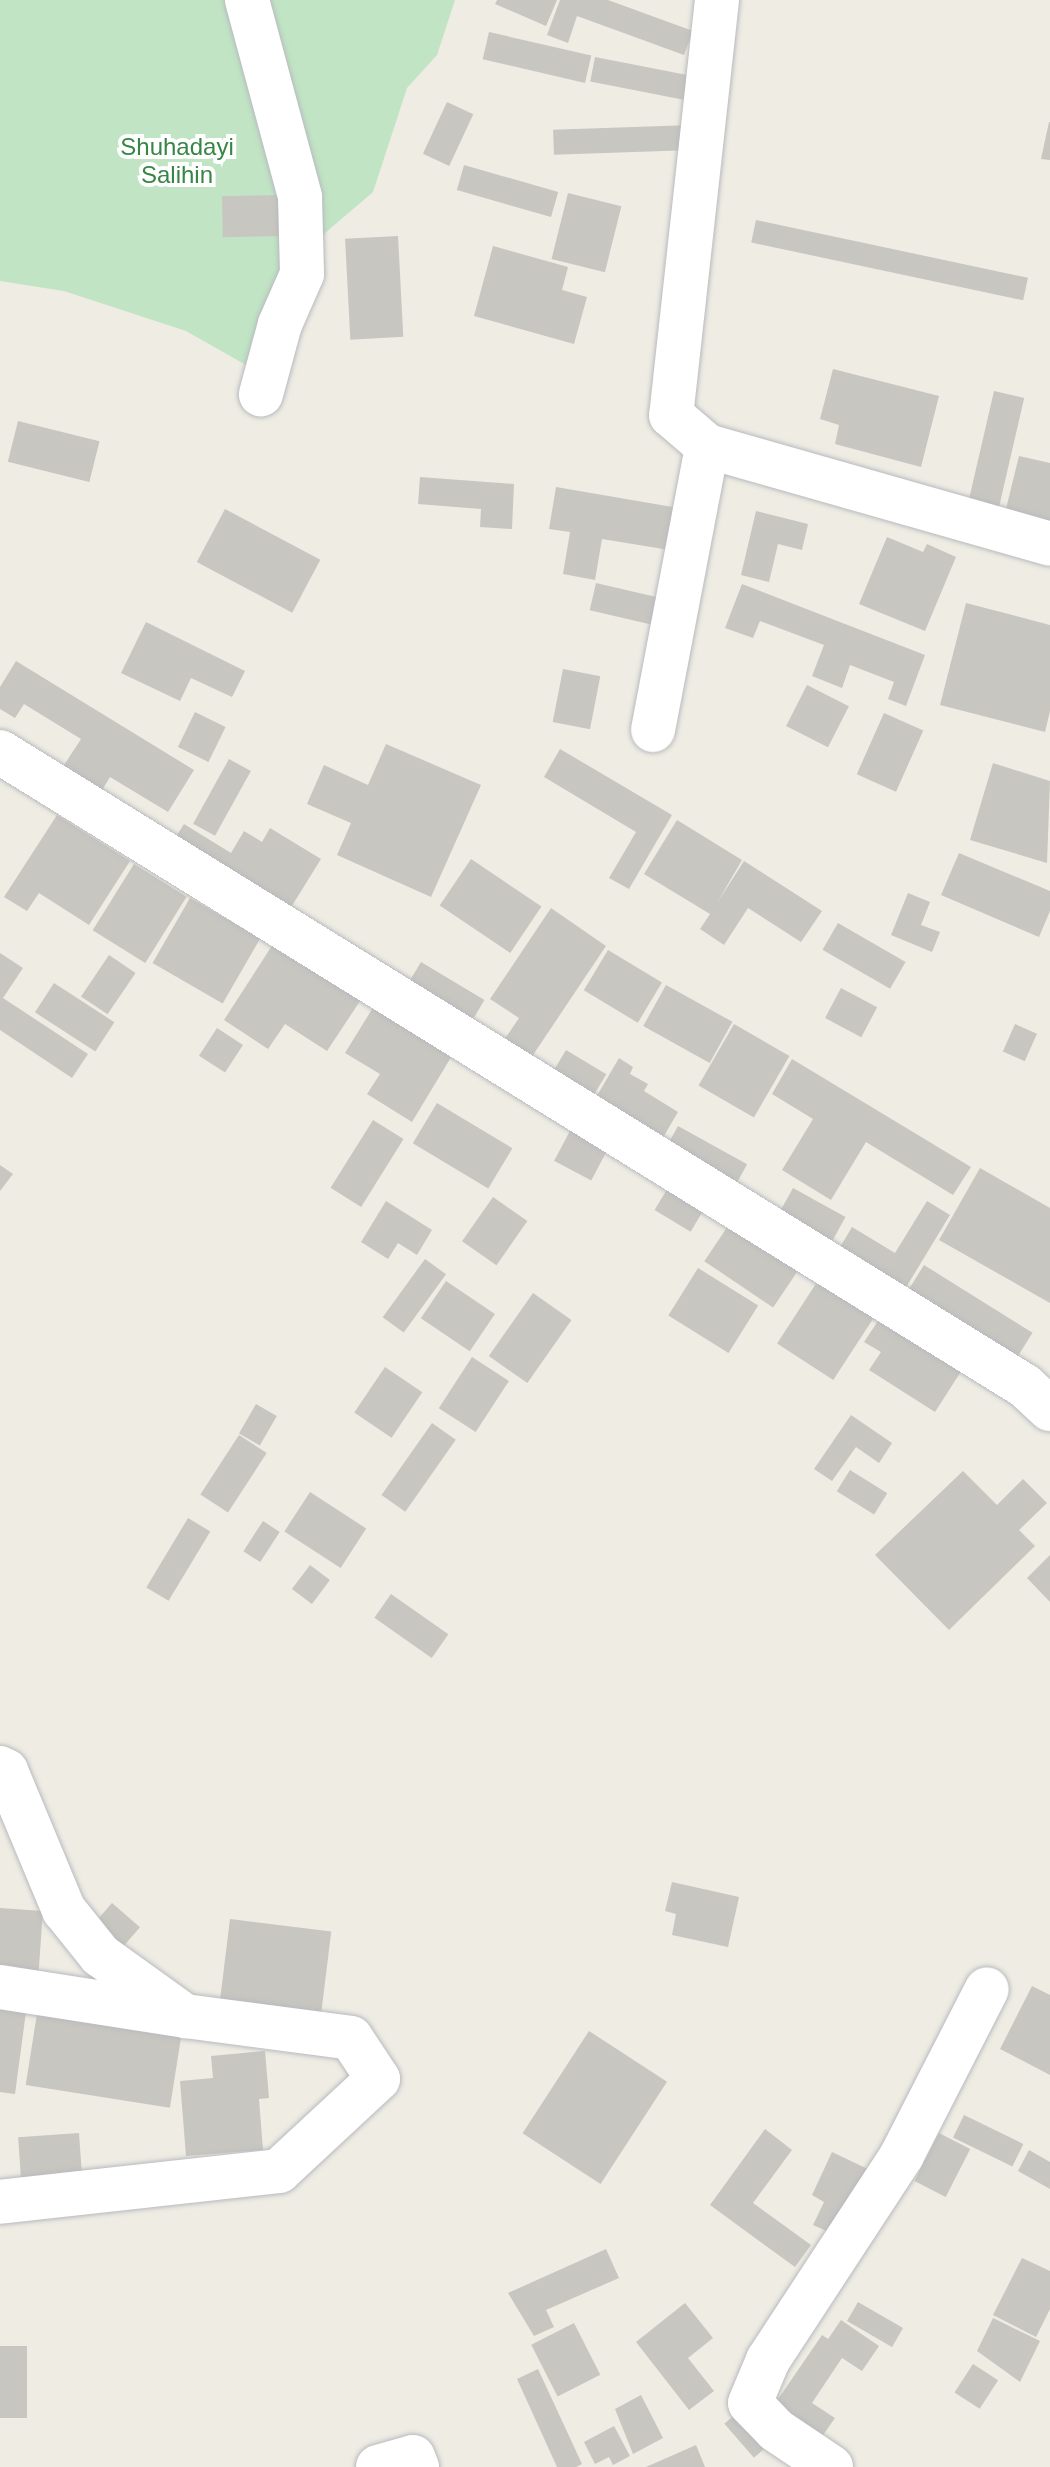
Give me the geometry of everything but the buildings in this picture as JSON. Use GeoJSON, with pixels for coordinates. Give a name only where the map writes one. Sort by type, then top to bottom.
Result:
{"type":"FeatureCollection","features":[{"type":"Feature","properties":{"kind":"street"},"geometry":{"type":"LineString","coordinates":[[247,0],[300,197],[302,274],[280,324],[261,394]]}},
{"type":"Feature","properties":{"kind":"street"},"geometry":{"type":"LineString","coordinates":[[717,0],[671,415],[707,446],[1050,544]]}},
{"type":"Feature","properties":{"kind":"street"},"geometry":{"type":"LineString","coordinates":[[653,730],[707,446]]}},
{"type":"Feature","properties":{"kind":"street"},"geometry":{"type":"LineString","coordinates":[[0,752],[1025,1386],[1050,1409]]}},
{"type":"Feature","properties":{"kind":"street"},"geometry":{"type":"LineString","coordinates":[[0,1768],[6,1771],[64,1910],[100,1955],[185,2016]]}},
{"type":"Feature","properties":{"kind":"street"},"geometry":{"type":"LineString","coordinates":[[0,1987],[351,2038],[378,2079],[279,2171],[0,2202]]}},
{"type":"Feature","properties":{"kind":"street"},"geometry":{"type":"LineString","coordinates":[[831,2467],[776,2430],[750,2403],[768,2360],[902,2155],[987,1989]]}},
{"type":"Feature","properties":{"kind":"street"},"geometry":{"type":"LineString","coordinates":[[378,2467],[413,2457],[417,2467]]}},
{"type":"Feature","properties":{"kind":"green space","name":"Shuhadayi Salihin"},"geometry":{"type":"Polygon","coordinates":[[[0,0],[455,0],[437,55],[407,88],[373,192],[325,233],[279,289],[246,365],[186,331],[64,291],[0,281],[0,0]]]}}]}
